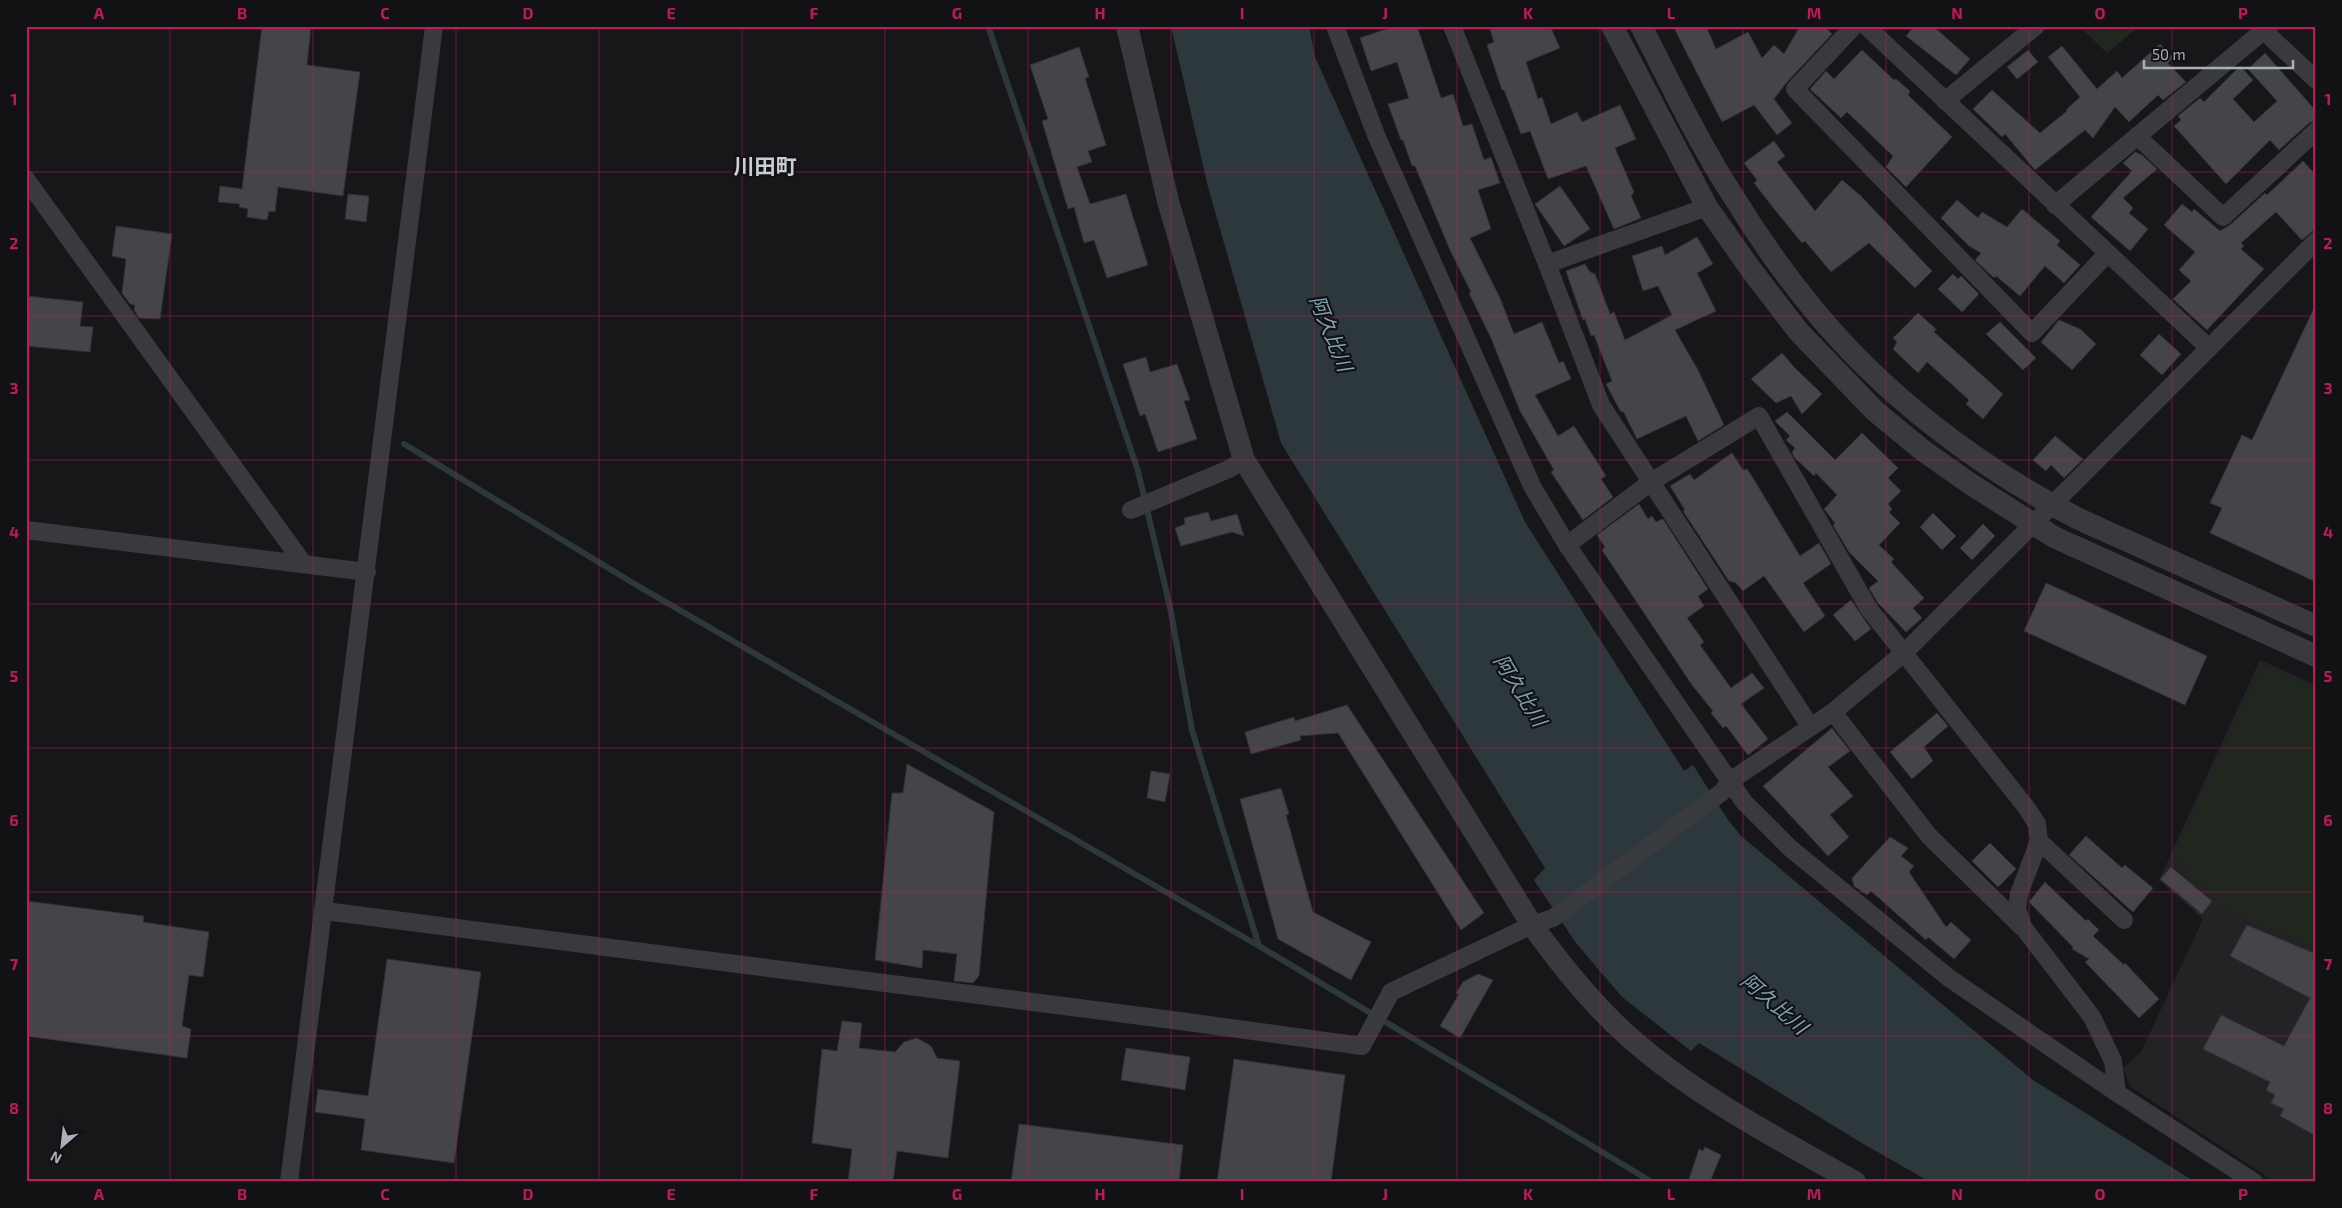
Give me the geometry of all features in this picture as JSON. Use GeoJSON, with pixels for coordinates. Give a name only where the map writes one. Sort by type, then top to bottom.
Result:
{"type":"FeatureCollection","features":[{"type":"Feature","properties":{"kind":"street"},"geometry":{"type":"LineString","coordinates":[[289,1182],[325,911],[434,26]]}},
{"type":"Feature","properties":{"kind":"street"},"geometry":{"type":"LineString","coordinates":[[1127,26],[1168,201],[1244,460],[1532,924],[1580,988],[1630,1038],[1686,1081],[1749,1123],[1855,1182]]}},
{"type":"Feature","properties":{"kind":"street"},"geometry":{"type":"LineString","coordinates":[[1335,26],[1376,135],[1532,486],[1567,545],[1726,787],[1790,848],[1942,972],[2118,1093],[2254,1182]]}},
{"type":"Feature","properties":{"kind":"street"},"geometry":{"type":"LineString","coordinates":[[1452,26],[1547,264],[1601,406],[1810,726]]}},
{"type":"Feature","properties":{"kind":"street"},"geometry":{"type":"LineString","coordinates":[[1612,26],[1707,207],[1752,271],[1798,331],[1875,411],[1945,466],[2054,537],[2316,656]]}},
{"type":"Feature","properties":{"kind":"street"},"geometry":{"type":"LineString","coordinates":[[1642,26],[1702,144],[1733,198],[1772,256],[1815,311],[1884,382],[1938,428],[1986,463],[2074,516],[2316,626]]}},
{"type":"Feature","properties":{"kind":"street"},"geometry":{"type":"LineString","coordinates":[[1854,26],[1795,90],[2032,333],[2106,254]]}},
{"type":"Feature","properties":{"kind":"street"},"geometry":{"type":"LineString","coordinates":[[1866,26],[2106,254],[2209,348]]}},
{"type":"Feature","properties":{"kind":"street"},"geometry":{"type":"LineString","coordinates":[[1945,101],[2036,26]]}},
{"type":"Feature","properties":{"kind":"street"},"geometry":{"type":"LineString","coordinates":[[2055,204],[2266,29],[2316,80]]}},
{"type":"Feature","properties":{"kind":"street"},"geometry":{"type":"LineString","coordinates":[[2137,136],[2223,217],[2316,131]]}},
{"type":"Feature","properties":{"kind":"street"},"geometry":{"type":"LineString","coordinates":[[26,179],[303,563]]}},
{"type":"Feature","properties":{"kind":"street"},"geometry":{"type":"LineString","coordinates":[[1547,264],[1707,207]]}},
{"type":"Feature","properties":{"kind":"street"},"geometry":{"type":"LineString","coordinates":[[325,911],[1180,1020],[1362,1046],[1391,992],[1532,924],[1553,918],[1726,787],[1810,726],[1833,712],[1905,652],[2316,241]]}},
{"type":"Feature","properties":{"kind":"street"},"geometry":{"type":"LineString","coordinates":[[1567,545],[1651,482],[1760,416],[1869,609],[1905,652],[2026,807],[2037,824],[2039,841],[2019,894],[2017,909],[2023,927]]}},
{"type":"Feature","properties":{"kind":"street"},"geometry":{"type":"LineString","coordinates":[[1131,510],[1229,469],[1244,460]]}},
{"type":"Feature","properties":{"kind":"street"},"geometry":{"type":"LineString","coordinates":[[26,530],[367,572]]}},
{"type":"Feature","properties":{"kind":"street"},"geometry":{"type":"LineString","coordinates":[[1833,712],[1929,836],[2023,927],[2092,1017],[2113,1061],[2118,1093]]}},
{"type":"Feature","properties":{"kind":"street"},"geometry":{"type":"LineString","coordinates":[[2039,841],[2124,920]]}},
{"type":"Feature","properties":{"kind":"shaded area"},"geometry":{"type":"Polygon","coordinates":[[[2079,26],[2140,26],[2107,53],[2079,26]]]}},
{"type":"Feature","properties":{"kind":"shaded area"},"geometry":{"type":"Polygon","coordinates":[[[2260,660],[2316,685],[2316,1182],[2275,1182],[2131,1087],[2123,1068],[2141,1052],[2203,919],[2159,880],[2260,660]]]}},
{"type":"Feature","properties":{"kind":"shaded area"},"geometry":{"type":"Polygon","coordinates":[[[2263,666],[2316,690],[2316,948],[2223,906],[2174,855],[2263,666]]]}},
{"type":"Feature","properties":{"kind":"water","name":"阿久比川"},"geometry":{"type":"Polygon","coordinates":[[[1171,26],[1309,26],[1315,57],[1525,522],[1684,771],[1693,765],[1728,820],[1741,836],[2033,1080],[2195,1182],[1930,1182],[1860,1142],[1699,1043],[1691,1051],[1622,997],[1576,943],[1534,880],[1545,868],[1281,443],[1208,187],[1171,26]]]}},
{"type":"Feature","properties":{"kind":"building"},"geometry":{"type":"Polygon","coordinates":[[[262,26],[311,26],[307,65],[360,72],[343,196],[278,187],[275,212],[269,211],[267,220],[247,217],[248,209],[239,207],[240,204],[218,202],[220,186],[242,189],[262,26]]]}},
{"type":"Feature","properties":{"kind":"building"},"geometry":{"type":"Polygon","coordinates":[[[1395,26],[1417,26],[1441,98],[1453,94],[1463,126],[1472,124],[1484,160],[1491,157],[1500,183],[1478,190],[1491,229],[1470,238],[1500,298],[1514,334],[1542,322],[1559,363],[1563,361],[1571,379],[1535,395],[1558,436],[1574,426],[1606,476],[1601,479],[1613,497],[1583,520],[1551,472],[1554,470],[1520,411],[1491,338],[1469,293],[1471,292],[1450,250],[1415,166],[1412,166],[1403,140],[1401,140],[1388,104],[1409,98],[1397,62],[1371,71],[1360,38],[1395,26]]]}},
{"type":"Feature","properties":{"kind":"building"},"geometry":{"type":"Polygon","coordinates":[[[1489,26],[1550,26],[1560,48],[1526,62],[1538,99],[1542,97],[1551,124],[1577,112],[1582,122],[1620,105],[1636,139],[1615,148],[1634,192],[1631,196],[1641,218],[1614,229],[1586,166],[1548,179],[1530,131],[1521,134],[1504,90],[1502,90],[1487,45],[1494,42],[1489,26]]]}},
{"type":"Feature","properties":{"kind":"building"},"geometry":{"type":"Polygon","coordinates":[[[1673,26],[1706,26],[1716,49],[1748,32],[1762,58],[1774,45],[1784,54],[1800,26],[1824,26],[1832,34],[1787,82],[1774,99],[1792,123],[1777,135],[1754,105],[1722,122],[1673,26]]]}},
{"type":"Feature","properties":{"kind":"building"},"geometry":{"type":"Polygon","coordinates":[[[1914,26],[1933,26],[1970,59],[1956,75],[1906,36],[1914,26]]]}},
{"type":"Feature","properties":{"kind":"building"},"geometry":{"type":"Polygon","coordinates":[[[2160,44],[2173,58],[2168,63],[2186,82],[2163,100],[2158,95],[2129,122],[2115,107],[2093,138],[2085,130],[2035,170],[2005,134],[2002,137],[1973,109],[1992,90],[2040,133],[2067,111],[2080,97],[2048,57],[2062,46],[2097,89],[2117,71],[2122,78],[2160,44]]]}},
{"type":"Feature","properties":{"kind":"building"},"geometry":{"type":"Polygon","coordinates":[[[1079,47],[1089,77],[1085,78],[1106,145],[1088,151],[1092,162],[1077,167],[1090,204],[1126,194],[1148,265],[1107,278],[1094,240],[1084,243],[1074,207],[1068,209],[1042,121],[1048,119],[1030,65],[1079,47]]]}},
{"type":"Feature","properties":{"kind":"building"},"geometry":{"type":"Polygon","coordinates":[[[1862,50],[1894,80],[1896,79],[1910,91],[1908,95],[1952,137],[1906,187],[1886,167],[1893,156],[1847,112],[1841,118],[1810,89],[1826,71],[1834,79],[1862,50]]]}},
{"type":"Feature","properties":{"kind":"building"},"geometry":{"type":"Polygon","coordinates":[[[2028,50],[2038,62],[2017,79],[2007,67],[2028,50]]]}},
{"type":"Feature","properties":{"kind":"building"},"geometry":{"type":"Polygon","coordinates":[[[2265,53],[2316,111],[2316,120],[2309,123],[2279,150],[2270,140],[2226,184],[2174,126],[2181,120],[2178,116],[2200,98],[2204,102],[2240,66],[2253,80],[2233,99],[2254,122],[2277,101],[2248,69],[2265,53]]]}},
{"type":"Feature","properties":{"kind":"building"},"geometry":{"type":"Polygon","coordinates":[[[1774,141],[1785,156],[1777,162],[1815,211],[1842,180],[1861,196],[1932,271],[1915,288],[1869,243],[1831,272],[1805,241],[1802,243],[1775,210],[1754,183],[1757,180],[1744,163],[1774,141]]]}},
{"type":"Feature","properties":{"kind":"building"},"geometry":{"type":"Polygon","coordinates":[[[2135,152],[2142,155],[2157,169],[2123,198],[2133,208],[2129,213],[2148,229],[2130,251],[2091,217],[2132,171],[2123,163],[2135,152]]]}},
{"type":"Feature","properties":{"kind":"building"},"geometry":{"type":"Polygon","coordinates":[[[2303,161],[2316,175],[2316,228],[2302,240],[2276,212],[2241,243],[2244,246],[2241,249],[2264,269],[2207,330],[2173,299],[2191,281],[2179,270],[2195,252],[2164,225],[2182,204],[2192,212],[2194,209],[2220,231],[2230,225],[2265,193],[2267,195],[2303,161]]]}},
{"type":"Feature","properties":{"kind":"building"},"geometry":{"type":"Polygon","coordinates":[[[1560,186],[1590,229],[1564,246],[1535,204],[1560,186]]]}},
{"type":"Feature","properties":{"kind":"building"},"geometry":{"type":"Polygon","coordinates":[[[348,194],[369,196],[366,222],[345,219],[348,194]]]}},
{"type":"Feature","properties":{"kind":"building"},"geometry":{"type":"Polygon","coordinates":[[[1957,200],[1978,218],[1982,212],[2007,227],[2022,209],[2060,241],[2057,245],[2080,265],[2064,283],[2045,266],[2020,296],[1996,276],[1994,278],[1975,260],[1981,253],[1969,246],[1941,218],[1957,200]]]}},
{"type":"Feature","properties":{"kind":"building"},"geometry":{"type":"Polygon","coordinates":[[[116,226],[172,234],[160,319],[139,318],[134,310],[135,305],[130,304],[122,293],[126,259],[112,256],[116,226]]]}},
{"type":"Feature","properties":{"kind":"building"},"geometry":{"type":"Polygon","coordinates":[[[1697,237],[1713,264],[1697,273],[1716,311],[1675,330],[1698,370],[1724,425],[1698,441],[1686,416],[1637,439],[1623,411],[1621,412],[1606,384],[1612,381],[1594,335],[1591,336],[1585,319],[1583,320],[1566,271],[1585,264],[1590,272],[1595,274],[1610,314],[1614,312],[1625,340],[1672,315],[1658,286],[1643,291],[1632,256],[1662,246],[1665,255],[1697,237]]]}},
{"type":"Feature","properties":{"kind":"building"},"geometry":{"type":"Polygon","coordinates":[[[1953,274],[1958,279],[1961,276],[1979,294],[1962,312],[1938,289],[1953,274]]]}},
{"type":"Feature","properties":{"kind":"building"},"geometry":{"type":"Polygon","coordinates":[[[26,296],[83,302],[80,326],[93,327],[90,352],[26,346],[26,296]]]}},
{"type":"Feature","properties":{"kind":"building"},"geometry":{"type":"Polygon","coordinates":[[[2316,304],[2316,582],[2210,533],[2222,508],[2210,503],[2242,435],[2252,440],[2316,304]]]}},
{"type":"Feature","properties":{"kind":"building"},"geometry":{"type":"Polygon","coordinates":[[[1918,313],[1936,329],[1934,332],[2003,394],[1983,419],[1966,404],[1969,400],[1927,362],[1918,373],[1893,349],[1897,342],[1893,338],[1918,313]]]}},
{"type":"Feature","properties":{"kind":"building"},"geometry":{"type":"Polygon","coordinates":[[[2059,320],[2080,329],[2096,344],[2072,370],[2041,342],[2059,320]]]}},
{"type":"Feature","properties":{"kind":"building"},"geometry":{"type":"Polygon","coordinates":[[[2000,322],[2036,358],[2023,370],[1986,334],[2000,322]]]}},
{"type":"Feature","properties":{"kind":"building"},"geometry":{"type":"Polygon","coordinates":[[[2159,334],[2181,354],[2162,375],[2140,355],[2159,334]]]}},
{"type":"Feature","properties":{"kind":"building"},"geometry":{"type":"Polygon","coordinates":[[[1782,353],[1822,394],[1802,414],[1791,396],[1776,403],[1751,379],[1782,353]]]}},
{"type":"Feature","properties":{"kind":"building"},"geometry":{"type":"Polygon","coordinates":[[[1146,357],[1150,372],[1177,364],[1190,400],[1184,401],[1197,439],[1158,452],[1145,414],[1140,416],[1123,364],[1146,357]]]}},
{"type":"Feature","properties":{"kind":"building"},"geometry":{"type":"Polygon","coordinates":[[[1787,412],[1835,460],[1862,433],[1898,468],[1888,478],[1901,491],[1888,504],[1892,509],[1889,512],[1900,523],[1879,545],[1894,559],[1891,562],[1924,598],[1913,608],[1922,618],[1906,632],[1878,603],[1869,588],[1878,581],[1849,552],[1833,525],[1835,523],[1824,509],[1837,495],[1816,473],[1814,476],[1794,457],[1792,452],[1795,448],[1786,440],[1790,436],[1775,421],[1787,412]]]}},
{"type":"Feature","properties":{"kind":"building"},"geometry":{"type":"Polygon","coordinates":[[[2055,436],[2083,459],[2064,478],[2051,465],[2046,471],[2033,460],[2055,436]]]}},
{"type":"Feature","properties":{"kind":"building"},"geometry":{"type":"Polygon","coordinates":[[[1732,453],[1743,470],[1747,469],[1753,478],[1800,556],[1819,543],[1831,564],[1803,583],[1825,616],[1804,632],[1764,576],[1743,591],[1736,583],[1729,581],[1683,511],[1685,510],[1670,486],[1690,474],[1694,480],[1732,453]]]}},
{"type":"Feature","properties":{"kind":"building"},"geometry":{"type":"Polygon","coordinates":[[[1639,504],[1648,519],[1652,516],[1656,522],[1663,519],[1708,589],[1698,596],[1704,606],[1687,618],[1704,642],[1700,645],[1731,688],[1752,673],[1764,688],[1741,704],[1768,739],[1748,755],[1726,726],[1723,728],[1711,713],[1713,711],[1692,685],[1602,550],[1605,547],[1597,535],[1639,504]]]}},
{"type":"Feature","properties":{"kind":"building"},"geometry":{"type":"Polygon","coordinates":[[[1208,512],[1211,521],[1237,514],[1244,536],[1232,532],[1181,546],[1175,528],[1185,524],[1184,518],[1208,512]]]}},
{"type":"Feature","properties":{"kind":"building"},"geometry":{"type":"Polygon","coordinates":[[[1933,513],[1956,536],[1942,550],[1920,527],[1933,513]]]}},
{"type":"Feature","properties":{"kind":"building"},"geometry":{"type":"Polygon","coordinates":[[[1983,524],[1995,536],[1972,560],[1960,548],[1983,524]]]}},
{"type":"Feature","properties":{"kind":"building"},"geometry":{"type":"Polygon","coordinates":[[[2046,583],[2207,656],[2185,705],[2024,631],[2046,583]]]}},
{"type":"Feature","properties":{"kind":"building"},"geometry":{"type":"Polygon","coordinates":[[[1851,600],[1871,629],[1855,641],[1833,615],[1851,600]]]}},
{"type":"Feature","properties":{"kind":"building"},"geometry":{"type":"Polygon","coordinates":[[[1347,705],[1484,913],[1461,930],[1338,733],[1300,736],[1301,740],[1251,754],[1245,732],[1294,717],[1295,721],[1347,705]]]}},
{"type":"Feature","properties":{"kind":"building"},"geometry":{"type":"Polygon","coordinates":[[[1937,713],[1948,726],[1924,747],[1933,761],[1912,779],[1890,752],[1937,713]]]}},
{"type":"Feature","properties":{"kind":"building"},"geometry":{"type":"Polygon","coordinates":[[[1832,728],[1850,751],[1828,767],[1853,796],[1830,815],[1849,837],[1828,856],[1763,786],[1832,728]]]}},
{"type":"Feature","properties":{"kind":"building"},"geometry":{"type":"Polygon","coordinates":[[[907,764],[994,812],[979,976],[973,983],[954,981],[957,954],[923,950],[922,968],[875,960],[892,793],[903,793],[907,764]]]}},
{"type":"Feature","properties":{"kind":"building"},"geometry":{"type":"Polygon","coordinates":[[[1151,771],[1170,774],[1165,802],[1147,798],[1151,771]]]}},
{"type":"Feature","properties":{"kind":"building"},"geometry":{"type":"Polygon","coordinates":[[[1281,788],[1289,814],[1286,815],[1313,912],[1371,942],[1351,980],[1278,939],[1240,799],[1281,788]]]}},
{"type":"Feature","properties":{"kind":"building"},"geometry":{"type":"Polygon","coordinates":[[[2086,836],[2122,868],[2125,865],[2153,888],[2133,912],[2069,855],[2086,836]]]}},
{"type":"Feature","properties":{"kind":"building"},"geometry":{"type":"Polygon","coordinates":[[[1890,837],[1908,848],[1901,856],[1914,866],[1909,872],[1946,927],[1951,922],[1971,940],[1954,959],[1928,937],[1926,940],[1871,891],[1867,895],[1854,886],[1852,878],[1890,837]]]}},
{"type":"Feature","properties":{"kind":"building"},"geometry":{"type":"Polygon","coordinates":[[[1990,843],[2016,869],[1998,887],[1972,861],[1990,843]]]}},
{"type":"Feature","properties":{"kind":"building"},"geometry":{"type":"Polygon","coordinates":[[[2171,867],[2212,901],[2202,914],[2160,879],[2171,867]]]}},
{"type":"Feature","properties":{"kind":"building"},"geometry":{"type":"Polygon","coordinates":[[[2045,882],[2086,921],[2088,919],[2099,930],[2093,936],[2124,965],[2125,963],[2159,999],[2139,1018],[2085,962],[2089,959],[2072,949],[2073,947],[2029,902],[2045,882]]]}},
{"type":"Feature","properties":{"kind":"building"},"geometry":{"type":"Polygon","coordinates":[[[26,901],[144,916],[143,922],[209,932],[203,977],[189,975],[182,1026],[191,1029],[187,1058],[26,1036],[26,901]]]}},
{"type":"Feature","properties":{"kind":"building"},"geometry":{"type":"Polygon","coordinates":[[[2247,925],[2316,954],[2316,1136],[2280,1116],[2284,1109],[2271,1103],[2275,1095],[2266,1090],[2270,1082],[2203,1049],[2221,1015],[2284,1046],[2310,998],[2230,956],[2247,925]]]}},
{"type":"Feature","properties":{"kind":"building"},"geometry":{"type":"Polygon","coordinates":[[[387,959],[481,972],[454,1163],[361,1150],[365,1119],[315,1112],[318,1089],[368,1096],[387,959]]]}},
{"type":"Feature","properties":{"kind":"building"},"geometry":{"type":"Polygon","coordinates":[[[1478,974],[1493,980],[1460,1038],[1440,1026],[1459,994],[1456,993],[1463,982],[1478,974]]]}},
{"type":"Feature","properties":{"kind":"building"},"geometry":{"type":"Polygon","coordinates":[[[842,1021],[862,1023],[859,1048],[895,1052],[904,1042],[917,1038],[931,1046],[937,1058],[960,1061],[948,1158],[897,1151],[893,1182],[848,1182],[852,1149],[812,1143],[822,1049],[837,1051],[842,1021]]]}},
{"type":"Feature","properties":{"kind":"building"},"geometry":{"type":"Polygon","coordinates":[[[1126,1048],[1190,1057],[1185,1090],[1121,1080],[1126,1048]]]}},
{"type":"Feature","properties":{"kind":"building"},"geometry":{"type":"Polygon","coordinates":[[[1234,1059],[1345,1075],[1331,1182],[1217,1182],[1234,1059]]]}},
{"type":"Feature","properties":{"kind":"building"},"geometry":{"type":"Polygon","coordinates":[[[1019,1124],[1183,1145],[1179,1182],[1011,1182],[1019,1124]]]}},
{"type":"Feature","properties":{"kind":"building"},"geometry":{"type":"Polygon","coordinates":[[[1705,1147],[1721,1155],[1710,1182],[1688,1182],[1699,1149],[1703,1151],[1705,1147]]]}},
{"type":"Feature","properties":{"kind":"waterway"},"geometry":{"type":"LineString","coordinates":[[988,26],[1138,471],[1170,607],[1192,730],[1259,946],[1652,1182]]}},
{"type":"Feature","properties":{"kind":"waterway"},"geometry":{"type":"LineString","coordinates":[[404,444],[638,586],[1259,946]]}},
{"type":"Feature","properties":{"kind":"district","name":"川田町"},"geometry":{"type":"Point","coordinates":[765,165]}}]}
